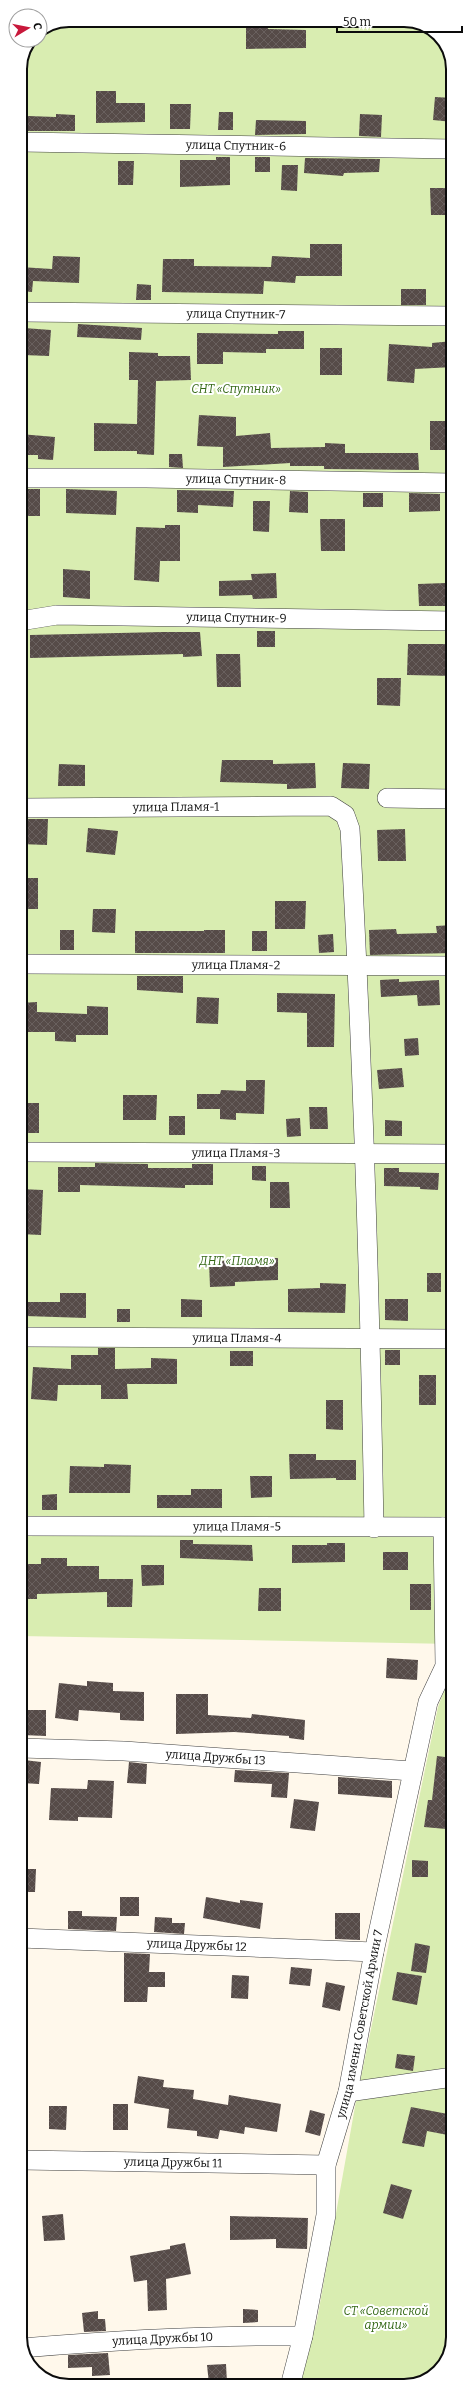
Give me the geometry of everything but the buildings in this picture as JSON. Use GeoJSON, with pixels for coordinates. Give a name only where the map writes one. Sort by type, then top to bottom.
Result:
{"type":"FeatureCollection","features":[{"type":"Feature","properties":{"kind":"street","name":"улица Спутник-6"},"geometry":{"type":"LineString","coordinates":[[27,142],[446,149]]}},
{"type":"Feature","properties":{"kind":"street","name":"улица Спутник-7"},"geometry":{"type":"LineString","coordinates":[[27,312],[446,316]]}},
{"type":"Feature","properties":{"kind":"street","name":"улица Спутник-8"},"geometry":{"type":"LineString","coordinates":[[27,478],[146,478],[446,483]]}},
{"type":"Feature","properties":{"kind":"street","name":"улица Спутник-9"},"geometry":{"type":"LineString","coordinates":[[27,620],[57,615],[446,621]]}},
{"type":"Feature","properties":{"kind":"street"},"geometry":{"type":"LineString","coordinates":[[387,798],[446,799]]}},
{"type":"Feature","properties":{"kind":"street","name":"улица Пламя-1"},"geometry":{"type":"LineString","coordinates":[[27,808],[331,806],[345,815],[350,829],[358,965]]}},
{"type":"Feature","properties":{"kind":"street","name":"улица Пламя-2"},"geometry":{"type":"LineString","coordinates":[[27,964],[446,966]]}},
{"type":"Feature","properties":{"kind":"street"},"geometry":{"type":"LineString","coordinates":[[358,965],[370,1339],[374,1528]]}},
{"type":"Feature","properties":{"kind":"street","name":"улица Пламя-3"},"geometry":{"type":"LineString","coordinates":[[27,1152],[446,1154]]}},
{"type":"Feature","properties":{"kind":"street","name":"улица Пламя-4"},"geometry":{"type":"LineString","coordinates":[[27,1337],[446,1339]]}},
{"type":"Feature","properties":{"kind":"street","name":"улица Пламя-5"},"geometry":{"type":"LineString","coordinates":[[27,1526],[446,1527]]}},
{"type":"Feature","properties":{"kind":"street","name":"улица имени Советской Армии 7"},"geometry":{"type":"LineString","coordinates":[[292,2379],[303,2336],[326,2215],[326,2165],[348,2092],[374,1952],[428,1702],[446,1669]]}},
{"type":"Feature","properties":{"kind":"street","name":"улица Дружбы 13"},"geometry":{"type":"LineString","coordinates":[[27,1748],[124,1751],[412,1771]]}},
{"type":"Feature","properties":{"kind":"street","name":"улица Дружбы 12"},"geometry":{"type":"LineString","coordinates":[[27,1938],[374,1952]]}},
{"type":"Feature","properties":{"kind":"street"},"geometry":{"type":"LineString","coordinates":[[348,2092],[446,2078]]}},
{"type":"Feature","properties":{"kind":"street","name":"улица Дружбы 11"},"geometry":{"type":"LineString","coordinates":[[27,2160],[326,2165]]}},
{"type":"Feature","properties":{"kind":"street","name":"улица Дружбы 10"},"geometry":{"type":"LineString","coordinates":[[28,2347],[115,2340],[246,2335],[303,2336]]}},
{"type":"Feature","properties":{"kind":"green space"},"geometry":{"type":"Polygon","coordinates":[[[69,27],[407,27],[423,31],[434,39],[444,55],[446,63],[446,1644],[27,1636],[27,69],[30,53],[33,48],[48,48],[48,33],[53,30],[69,27]]]}},
{"type":"Feature","properties":{"kind":"green space","name":"СТ «Советской армии»"},"geometry":{"type":"Polygon","coordinates":[[[446,1685],[445,2345],[443,2353],[432,2369],[418,2377],[410,2379],[300,2379],[317,2320],[356,2101],[438,1707],[446,1685]]]}},
{"type":"Feature","properties":{"kind":"park label","name":"СНТ «Спутник»"},"geometry":{"type":"Point","coordinates":[236,389]}},
{"type":"Feature","properties":{"kind":"park label","name":"ДНТ «Пламя»"},"geometry":{"type":"Point","coordinates":[237,1261]}}]}
